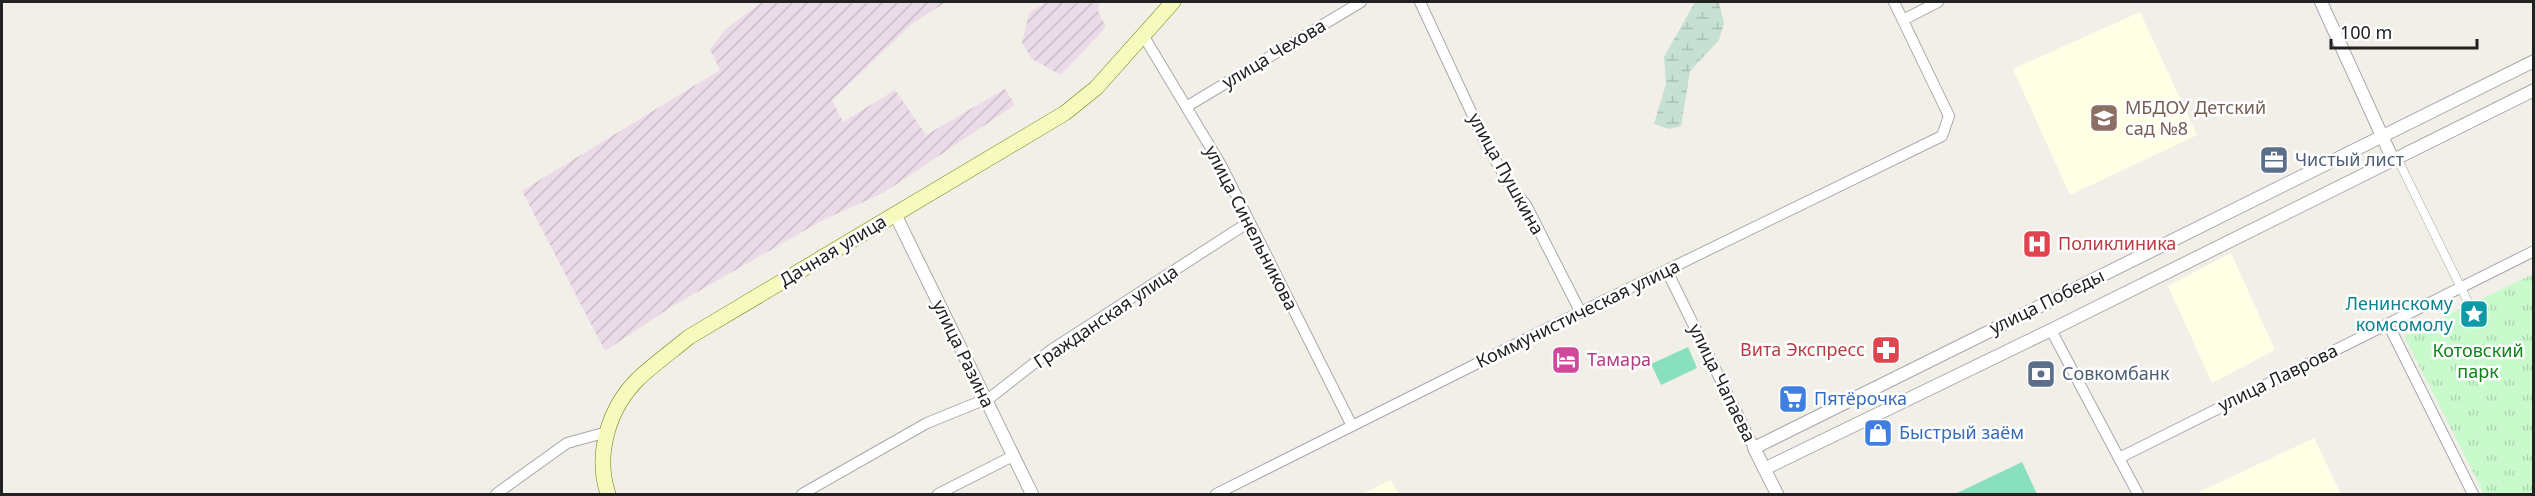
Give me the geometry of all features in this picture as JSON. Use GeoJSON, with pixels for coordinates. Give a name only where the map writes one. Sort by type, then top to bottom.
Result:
{"type":"FeatureCollection","features":[{"type":"Feature","properties":{"kind":"main road","name":"Дачная улица"},"geometry":{"type":"LineString","coordinates":[[608,495],[602,476],[602,455],[607,432],[618,406],[637,381],[689,337],[1065,113],[1096,88],[1173,2]]}},
{"type":"Feature","properties":{"kind":"street","name":"улица Чехова"},"geometry":{"type":"LineString","coordinates":[[1186,107],[1361,2]]}},
{"type":"Feature","properties":{"kind":"street","name":"улица Пушкина"},"geometry":{"type":"LineString","coordinates":[[1419,2],[1486,144],[1511,187],[1526,205],[1581,313]]}},
{"type":"Feature","properties":{"kind":"street"},"geometry":{"type":"LineString","coordinates":[[1894,2],[1903,20],[1938,2]]}},
{"type":"Feature","properties":{"kind":"street"},"geometry":{"type":"LineString","coordinates":[[2321,2],[2382,135],[2469,304]]}},
{"type":"Feature","properties":{"kind":"street","name":"Коммунистическая улица"},"geometry":{"type":"LineString","coordinates":[[1216,495],[1942,136],[1949,116],[1903,20]]}},
{"type":"Feature","properties":{"kind":"street","name":"улица Синельникова"},"geometry":{"type":"LineString","coordinates":[[1143,35],[1221,165],[1352,426]]}},
{"type":"Feature","properties":{"kind":"street","name":"улица Победы"},"geometry":{"type":"LineString","coordinates":[[1754,448],[2534,61]]}},
{"type":"Feature","properties":{"kind":"street","name":"улица Победы"},"geometry":{"type":"LineString","coordinates":[[1764,469],[2051,330],[2534,90]]}},
{"type":"Feature","properties":{"kind":"street","name":"улица Разина"},"geometry":{"type":"LineString","coordinates":[[895,214],[1032,495]]}},
{"type":"Feature","properties":{"kind":"street","name":"Гражданская улица"},"geometry":{"type":"LineString","coordinates":[[802,495],[927,423],[991,397],[1014,382],[1051,350],[1249,222]]}},
{"type":"Feature","properties":{"kind":"street","name":"улица Лаврова"},"geometry":{"type":"LineString","coordinates":[[2119,458],[2534,251]]}},
{"type":"Feature","properties":{"kind":"street","name":"улица Чапаева"},"geometry":{"type":"LineString","coordinates":[[1667,271],[1777,495]]}},
{"type":"Feature","properties":{"kind":"street"},"geometry":{"type":"LineString","coordinates":[[2388,324],[2473,495]]}},
{"type":"Feature","properties":{"kind":"street"},"geometry":{"type":"LineString","coordinates":[[2051,330],[2138,495]]}},
{"type":"Feature","properties":{"kind":"street"},"geometry":{"type":"LineString","coordinates":[[496,495],[567,443],[607,432]]}},
{"type":"Feature","properties":{"kind":"street"},"geometry":{"type":"LineString","coordinates":[[938,495],[1013,456]]}},
{"type":"Feature","properties":{"kind":"shaded area"},"geometry":{"type":"Polygon","coordinates":[[[762,2],[946,2],[913,23],[832,100],[843,122],[895,90],[926,135],[1005,89],[1015,105],[883,193],[823,220],[671,307],[605,351],[522,191],[720,70],[710,50],[725,30],[762,2]]]}},
{"type":"Feature","properties":{"kind":"shaded area"},"geometry":{"type":"Polygon","coordinates":[[[1047,2],[1099,2],[1098,11],[1106,27],[1061,75],[1032,59],[1022,43],[1029,13],[1047,2]]]}},
{"type":"Feature","properties":{"kind":"shaded area"},"geometry":{"type":"Polygon","coordinates":[[[2140,12],[2197,135],[2070,195],[2013,69],[2140,12]]]}},
{"type":"Feature","properties":{"kind":"shaded area"},"geometry":{"type":"Polygon","coordinates":[[[2231,253],[2275,350],[2212,383],[2168,286],[2231,253]]]}},
{"type":"Feature","properties":{"kind":"shaded area"},"geometry":{"type":"Polygon","coordinates":[[[2314,438],[2341,494],[2195,494],[2314,438]]]}},
{"type":"Feature","properties":{"kind":"shaded area"},"geometry":{"type":"Polygon","coordinates":[[[1391,480],[1398,494],[1362,494],[1391,480]]]}},
{"type":"Feature","properties":{"kind":"green space"},"geometry":{"type":"Polygon","coordinates":[[[1695,2],[1719,2],[1724,23],[1719,40],[1690,71],[1681,126],[1669,129],[1654,124],[1666,84],[1664,57],[1695,2]]]}},
{"type":"Feature","properties":{"kind":"green space","name":"Котовский парк"},"geometry":{"type":"Polygon","coordinates":[[[2531,275],[2534,280],[2533,491],[2526,494],[2484,494],[2404,336],[2531,275]]]}},
{"type":"Feature","properties":{"kind":"green space"},"geometry":{"type":"Polygon","coordinates":[[[1688,347],[1697,368],[1661,385],[1651,364],[1688,347]]]}},
{"type":"Feature","properties":{"kind":"green space"},"geometry":{"type":"Polygon","coordinates":[[[2022,462],[2037,494],[1955,494],[2022,462]]]}},
{"type":"Feature","properties":{"kind":"place","name":"МБДОУ Детский сад №8"},"geometry":{"type":"Point","coordinates":[2104,118]}},
{"type":"Feature","properties":{"kind":"place","name":"Чистый лист"},"geometry":{"type":"Point","coordinates":[2274,160]}},
{"type":"Feature","properties":{"kind":"place","name":"Поликлиника"},"geometry":{"type":"Point","coordinates":[2037,244]}},
{"type":"Feature","properties":{"kind":"place","name":"Ленинскому комсомолу"},"geometry":{"type":"Point","coordinates":[2474,314]}},
{"type":"Feature","properties":{"kind":"place","name":"Вита Экспресс"},"geometry":{"type":"Point","coordinates":[1886,350]}},
{"type":"Feature","properties":{"kind":"place","name":"Тамара"},"geometry":{"type":"Point","coordinates":[1566,360]}},
{"type":"Feature","properties":{"kind":"place","name":"Совкомбанк"},"geometry":{"type":"Point","coordinates":[2041,374]}},
{"type":"Feature","properties":{"kind":"place","name":"Пятёрочка"},"geometry":{"type":"Point","coordinates":[1793,399]}},
{"type":"Feature","properties":{"kind":"place","name":"Быстрый заём"},"geometry":{"type":"Point","coordinates":[1878,433]}}]}
